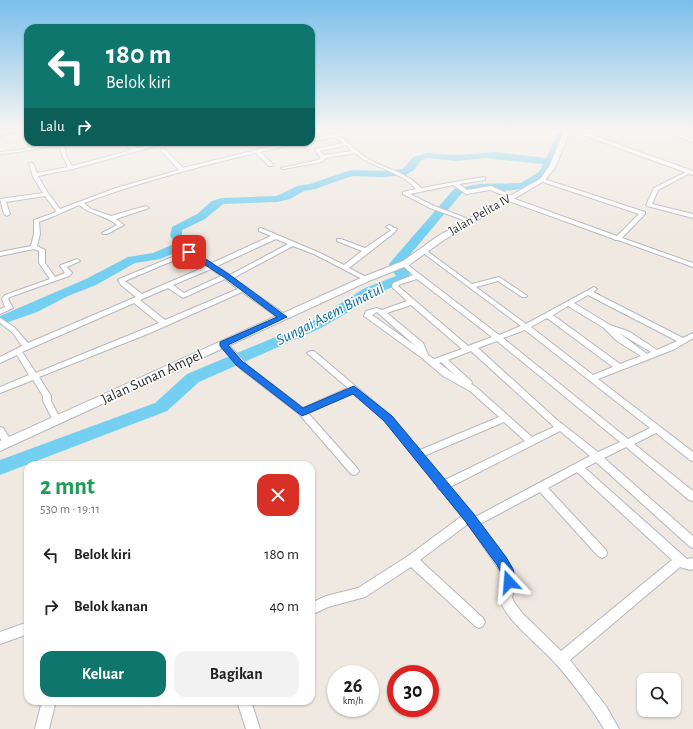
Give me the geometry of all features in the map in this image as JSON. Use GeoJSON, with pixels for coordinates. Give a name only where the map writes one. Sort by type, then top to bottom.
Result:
{"type":"FeatureCollection","features":[{"type":"Feature","properties":{"kind":"street"},"geometry":{"type":"LineString","coordinates":[[31,165],[46,194],[59,211]]}},
{"type":"Feature","properties":{"kind":"street"},"geometry":{"type":"LineString","coordinates":[[36,175],[82,165]]}},
{"type":"Feature","properties":{"kind":"street"},"geometry":{"type":"LineString","coordinates":[[177,165],[182,170]]}},
{"type":"Feature","properties":{"kind":"street"},"geometry":{"type":"LineString","coordinates":[[34,247],[37,234],[36,220],[139,182],[201,165]]}},
{"type":"Feature","properties":{"kind":"street"},"geometry":{"type":"LineString","coordinates":[[283,168],[299,165]]}},
{"type":"Feature","properties":{"kind":"street"},"geometry":{"type":"LineString","coordinates":[[377,165],[412,181],[419,189]]}},
{"type":"Feature","properties":{"kind":"street","name":"Jalan Pelita IV"},"geometry":{"type":"LineString","coordinates":[[398,265],[471,220],[542,180],[553,165]]}},
{"type":"Feature","properties":{"kind":"street"},"geometry":{"type":"LineString","coordinates":[[671,165],[692,172]]}},
{"type":"Feature","properties":{"kind":"street"},"geometry":{"type":"LineString","coordinates":[[692,172],[656,189],[649,205],[693,216]]}},
{"type":"Feature","properties":{"kind":"street"},"geometry":{"type":"LineString","coordinates":[[471,220],[432,207],[405,193],[419,189],[483,179]]}},
{"type":"Feature","properties":{"kind":"street"},"geometry":{"type":"LineString","coordinates":[[542,180],[644,213]]}},
{"type":"Feature","properties":{"kind":"street"},"geometry":{"type":"LineString","coordinates":[[454,183],[462,190],[468,192],[491,188],[509,198],[617,240],[693,265]]}},
{"type":"Feature","properties":{"kind":"street"},"geometry":{"type":"LineString","coordinates":[[7,214],[1,201],[46,194]]}},
{"type":"Feature","properties":{"kind":"street"},"geometry":{"type":"LineString","coordinates":[[80,203],[91,212],[112,218],[120,226],[105,233]]}},
{"type":"Feature","properties":{"kind":"street"},"geometry":{"type":"LineString","coordinates":[[617,240],[652,206]]}},
{"type":"Feature","properties":{"kind":"street"},"geometry":{"type":"LineString","coordinates":[[112,218],[146,208]]}},
{"type":"Feature","properties":{"kind":"street"},"geometry":{"type":"LineString","coordinates":[[345,268],[392,232],[394,229],[389,227]]}},
{"type":"Feature","properties":{"kind":"street"},"geometry":{"type":"LineString","coordinates":[[261,230],[318,254],[366,279]]}},
{"type":"Feature","properties":{"kind":"street"},"geometry":{"type":"LineString","coordinates":[[0,360],[275,237]]}},
{"type":"Feature","properties":{"kind":"street"},"geometry":{"type":"LineString","coordinates":[[339,240],[366,251]]}},
{"type":"Feature","properties":{"kind":"street"},"geometry":{"type":"LineString","coordinates":[[168,285],[184,296],[228,277],[292,244]]}},
{"type":"Feature","properties":{"kind":"street"},"geometry":{"type":"LineString","coordinates":[[0,254],[34,247],[42,250],[42,263],[45,271],[53,280]]}},
{"type":"Feature","properties":{"kind":"street"},"geometry":{"type":"LineString","coordinates":[[424,250],[693,457]]}},
{"type":"Feature","properties":{"kind":"street"},"geometry":{"type":"LineString","coordinates":[[164,323],[123,284],[121,280],[189,252],[228,277],[283,317]]}},
{"type":"Feature","properties":{"kind":"street"},"geometry":{"type":"LineString","coordinates":[[0,312],[9,308],[5,299],[7,296],[69,273],[63,266],[77,261]]}},
{"type":"Feature","properties":{"kind":"street"},"geometry":{"type":"LineString","coordinates":[[398,265],[418,276],[498,338],[693,497]]}},
{"type":"Feature","properties":{"kind":"street","name":"Jalan Sunan Ampel"},"geometry":{"type":"LineString","coordinates":[[4,444],[226,348],[283,317],[398,265]]}},
{"type":"Feature","properties":{"kind":"street"},"geometry":{"type":"LineString","coordinates":[[418,276],[394,286],[470,348],[597,457],[693,543]]}},
{"type":"Feature","properties":{"kind":"street"},"geometry":{"type":"LineString","coordinates":[[472,286],[499,279],[524,296]]}},
{"type":"Feature","properties":{"kind":"street"},"geometry":{"type":"LineString","coordinates":[[0,390],[164,323],[243,288]]}},
{"type":"Feature","properties":{"kind":"street"},"geometry":{"type":"LineString","coordinates":[[432,363],[526,327],[591,290],[682,341]]}},
{"type":"Feature","properties":{"kind":"street"},"geometry":{"type":"LineString","coordinates":[[382,312],[412,302]]}},
{"type":"Feature","properties":{"kind":"street"},"geometry":{"type":"LineString","coordinates":[[568,303],[607,326],[627,334],[657,353]]}},
{"type":"Feature","properties":{"kind":"street"},"geometry":{"type":"LineString","coordinates":[[425,356],[420,345],[382,312],[377,310],[368,315],[425,356],[446,374],[473,389]]}},
{"type":"Feature","properties":{"kind":"street"},"geometry":{"type":"LineString","coordinates":[[548,315],[620,368]]}},
{"type":"Feature","properties":{"kind":"street"},"geometry":{"type":"LineString","coordinates":[[2,321],[13,330],[26,348]]}},
{"type":"Feature","properties":{"kind":"street"},"geometry":{"type":"LineString","coordinates":[[607,326],[620,339],[647,357]]}},
{"type":"Feature","properties":{"kind":"street"},"geometry":{"type":"LineString","coordinates":[[592,378],[657,353],[693,335]]}},
{"type":"Feature","properties":{"kind":"street"},"geometry":{"type":"LineString","coordinates":[[226,348],[239,363],[302,412],[354,471]]}},
{"type":"Feature","properties":{"kind":"street"},"geometry":{"type":"LineString","coordinates":[[18,351],[47,396],[47,401],[57,420]]}},
{"type":"Feature","properties":{"kind":"street"},"geometry":{"type":"LineString","coordinates":[[311,353],[388,418],[471,520],[501,561],[508,574],[509,582],[506,598],[509,606],[561,659],[601,711],[612,729]]}},
{"type":"Feature","properties":{"kind":"street"},"geometry":{"type":"LineString","coordinates":[[442,360],[532,442]]}},
{"type":"Feature","properties":{"kind":"street"},"geometry":{"type":"LineString","coordinates":[[302,412],[354,389]]}},
{"type":"Feature","properties":{"kind":"street"},"geometry":{"type":"LineString","coordinates":[[417,455],[506,418]]}},
{"type":"Feature","properties":{"kind":"street"},"geometry":{"type":"LineString","coordinates":[[442,486],[561,427]]}},
{"type":"Feature","properties":{"kind":"street"},"geometry":{"type":"LineString","coordinates":[[315,607],[326,602],[362,593],[471,520],[541,487],[597,457],[656,429]]}},
{"type":"Feature","properties":{"kind":"street"},"geometry":{"type":"LineString","coordinates":[[0,430],[4,444]]}},
{"type":"Feature","properties":{"kind":"street"},"geometry":{"type":"LineString","coordinates":[[577,468],[680,560],[688,565],[693,564]]}},
{"type":"Feature","properties":{"kind":"street"},"geometry":{"type":"LineString","coordinates":[[541,487],[602,553]]}},
{"type":"Feature","properties":{"kind":"street"},"geometry":{"type":"LineString","coordinates":[[412,560],[478,622]]}},
{"type":"Feature","properties":{"kind":"street"},"geometry":{"type":"LineString","coordinates":[[561,659],[680,560]]}},
{"type":"Feature","properties":{"kind":"street"},"geometry":{"type":"LineString","coordinates":[[0,638],[24,629]]}},
{"type":"Feature","properties":{"kind":"street"},"geometry":{"type":"LineString","coordinates":[[42,729],[48,705]]}},
{"type":"Feature","properties":{"kind":"street"},"geometry":{"type":"LineString","coordinates":[[245,705],[252,729]]}},
{"type":"Feature","properties":{"kind":"waterway"},"geometry":{"type":"LineString","coordinates":[[0,321],[32,309],[63,293],[91,282],[132,260],[156,256],[178,247],[182,243],[176,236],[176,229],[179,226],[201,216],[218,202],[277,199],[286,197],[301,188],[311,187],[351,173],[383,174],[406,172],[413,165]]}},
{"type":"Feature","properties":{"kind":"waterway","name":"Sungai Asem Binatul"},"geometry":{"type":"LineString","coordinates":[[535,180],[543,174],[547,165]]}},
{"type":"Feature","properties":{"kind":"waterway","name":"Sungai Asem Binatul"},"geometry":{"type":"LineString","coordinates":[[0,468],[161,407],[193,378],[316,325],[352,304],[370,291],[403,278],[403,273],[396,268],[395,264],[458,191],[480,187],[517,187],[533,181]]}},
{"type":"Feature","properties":{"kind":"route"},"geometry":{"type":"LineString","coordinates":[[189,252],[192,252],[227,276],[283,317],[223,344],[239,363],[302,412],[354,389],[388,418],[469,517],[501,561],[508,574],[509,582]]}}]}
